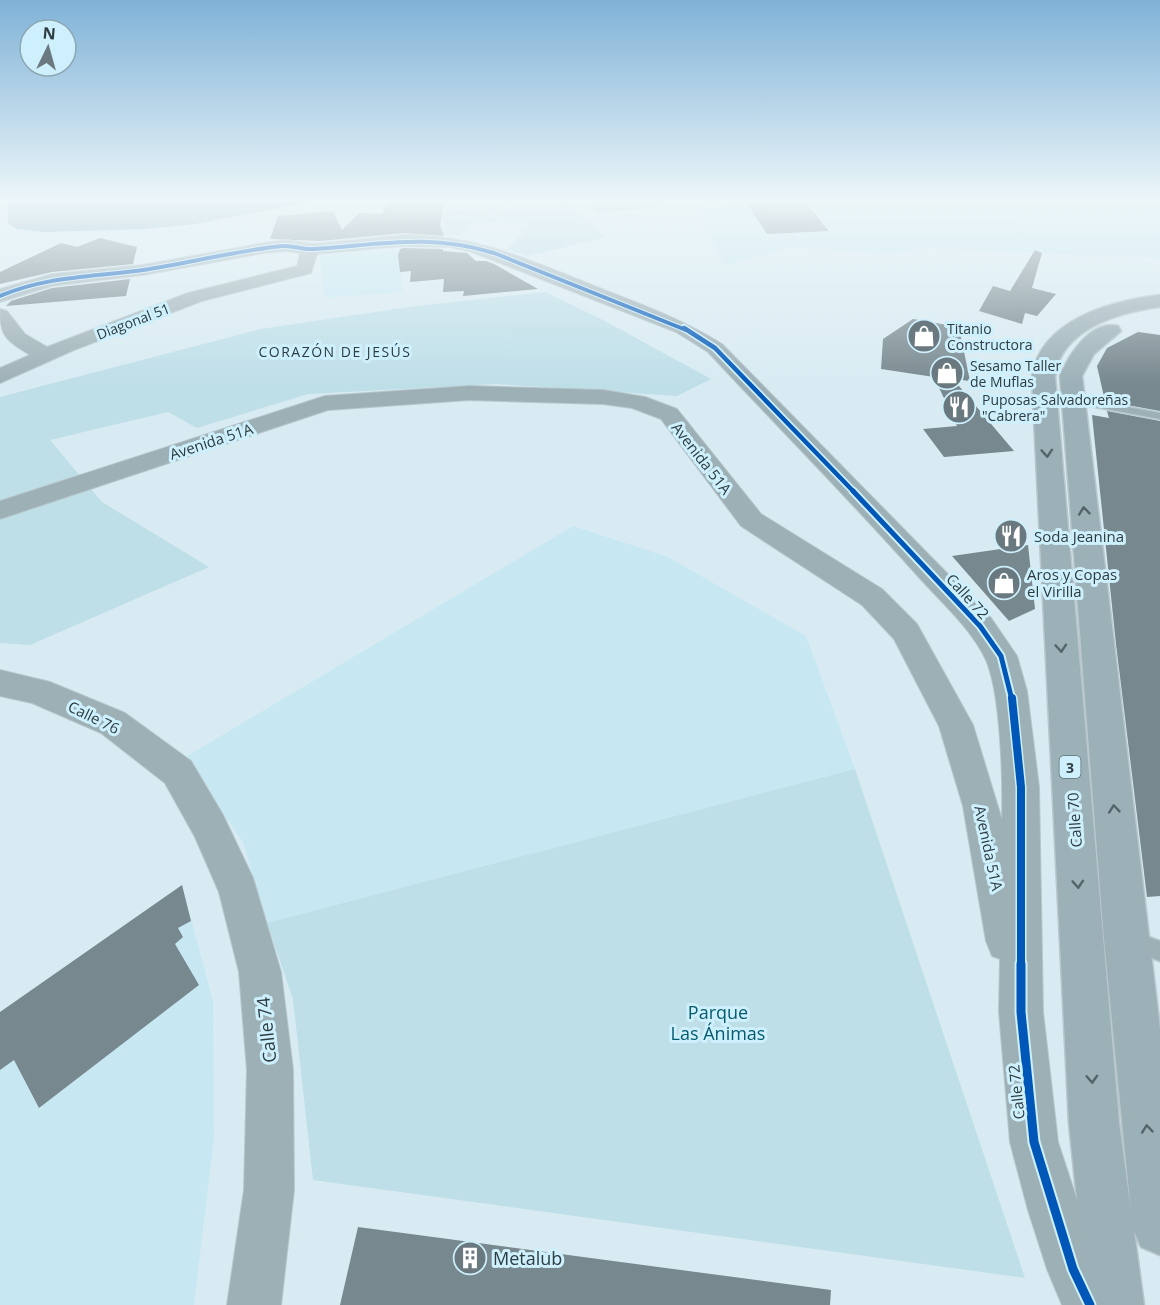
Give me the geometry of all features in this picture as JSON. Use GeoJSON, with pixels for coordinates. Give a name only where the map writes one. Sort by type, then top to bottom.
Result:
{"type":"FeatureCollection","features":[{"type":"Feature","properties":{"kind":"main road","name":"Calle 70"},"geometry":{"type":"LineString","coordinates":[[1116,1305],[1094,1123],[1043,394],[1044,368],[1052,352],[1072,332],[1091,319],[1115,310],[1160,301]]}},
{"type":"Feature","properties":{"kind":"main road"},"geometry":{"type":"LineString","coordinates":[[1160,315],[1119,326],[1095,339],[1078,357],[1071,376],[1126,939],[1160,1228]]}},
{"type":"Feature","properties":{"kind":"street"},"geometry":{"type":"LineString","coordinates":[[0,296],[31,283],[187,263]]}},
{"type":"Feature","properties":{"kind":"street","name":"Diagonal 51"},"geometry":{"type":"LineString","coordinates":[[0,376],[195,297],[296,263]]}},
{"type":"Feature","properties":{"kind":"street","name":"Calle 72"},"geometry":{"type":"LineString","coordinates":[[518,263],[683,328],[715,348],[980,626],[1001,656],[1011,691],[1021,787],[1022,1012],[1034,1142],[1053,1210],[1074,1269],[1090,1305]]}},
{"type":"Feature","properties":{"kind":"street"},"geometry":{"type":"LineString","coordinates":[[0,315],[18,338],[46,356]]}},
{"type":"Feature","properties":{"kind":"street","name":"Avenida 51A"},"geometry":{"type":"LineString","coordinates":[[0,510],[325,403],[469,393],[592,397],[637,402],[669,414],[751,520],[872,597],[906,632],[956,725],[978,796],[1022,1012]]}},
{"type":"Feature","properties":{"kind":"street","name":"Calle 76"},"geometry":{"type":"LineString","coordinates":[[0,683],[38,691],[113,723],[178,772]]}},
{"type":"Feature","properties":{"kind":"street","name":"Calle 74"},"geometry":{"type":"LineString","coordinates":[[178,772],[210,827],[239,892],[260,972],[270,1070],[268,1190],[254,1305]]}},
{"type":"Feature","properties":{"kind":"lane"},"geometry":{"type":"LineString","coordinates":[[1073,400],[1160,416]]}},
{"type":"Feature","properties":{"kind":"lane"},"geometry":{"type":"LineString","coordinates":[[1126,939],[1160,951]]}},
{"type":"Feature","properties":{"kind":"shaded area"},"geometry":{"type":"Polygon","coordinates":[[[321,263],[399,263],[403,292],[324,298],[321,263]]]}},
{"type":"Feature","properties":{"kind":"shaded area"},"geometry":{"type":"Polygon","coordinates":[[[573,526],[668,557],[806,636],[855,769],[267,923],[243,842],[184,758],[573,526]]]}},
{"type":"Feature","properties":{"kind":"shaded area"},"geometry":{"type":"Polygon","coordinates":[[[182,885],[213,1001],[214,1138],[194,1305],[0,1305],[0,1012],[182,885]]]}},
{"type":"Feature","properties":{"kind":"green space"},"geometry":{"type":"Polygon","coordinates":[[[545,292],[603,320],[711,379],[677,396],[496,384],[308,394],[197,428],[168,412],[50,440],[102,502],[209,567],[30,645],[0,643],[0,397],[261,329],[416,306],[545,292]]]}},
{"type":"Feature","properties":{"kind":"green space","name":"Parque Las Ánimas"},"geometry":{"type":"Polygon","coordinates":[[[855,769],[1025,1278],[313,1180],[293,999],[267,923],[855,769]]]}},
{"type":"Feature","properties":{"kind":"building"},"geometry":{"type":"Polygon","coordinates":[[[19,263],[133,263],[52,272],[0,284],[0,272],[19,263]]]}},
{"type":"Feature","properties":{"kind":"building"},"geometry":{"type":"Polygon","coordinates":[[[399,263],[491,263],[538,289],[463,296],[464,291],[443,292],[444,279],[410,282],[411,271],[400,272],[399,263]]]}},
{"type":"Feature","properties":{"kind":"building","name":"Titanio Constructora"},"geometry":{"type":"Polygon","coordinates":[[[1027,263],[1039,263],[1032,288],[1056,294],[1037,316],[1025,313],[1022,324],[979,311],[993,286],[1010,291],[1027,263]]]}},
{"type":"Feature","properties":{"kind":"building"},"geometry":{"type":"Polygon","coordinates":[[[130,279],[126,296],[6,306],[11,301],[52,288],[130,279]]]}},
{"type":"Feature","properties":{"kind":"building"},"geometry":{"type":"Polygon","coordinates":[[[913,319],[959,327],[970,381],[953,379],[1014,451],[944,457],[923,429],[957,426],[934,377],[881,369],[883,339],[913,319]]]}},
{"type":"Feature","properties":{"kind":"building"},"geometry":{"type":"Polygon","coordinates":[[[1138,332],[1160,335],[1160,411],[1105,401],[1097,366],[1107,348],[1138,332]]]}},
{"type":"Feature","properties":{"kind":"building"},"geometry":{"type":"Polygon","coordinates":[[[1107,411],[1160,421],[1160,896],[1147,897],[1116,644],[1092,415],[1109,418],[1107,411]]]}},
{"type":"Feature","properties":{"kind":"building","name":"Aros y Copas el Virilla"},"geometry":{"type":"Polygon","coordinates":[[[1028,545],[1035,609],[1009,621],[952,556],[1028,545]]]}},
{"type":"Feature","properties":{"kind":"building"},"geometry":{"type":"Polygon","coordinates":[[[182,885],[191,921],[178,928],[183,937],[175,944],[199,985],[39,1108],[14,1060],[0,1070],[0,1012],[182,885]]]}},
{"type":"Feature","properties":{"kind":"building","name":"Metalub"},"geometry":{"type":"Polygon","coordinates":[[[358,1227],[831,1290],[830,1305],[340,1305],[358,1227]]]}},
{"type":"Feature","properties":{"kind":"cycle path"},"geometry":{"type":"LineString","coordinates":[[0,296],[52,280],[143,270],[181,263]]}},
{"type":"Feature","properties":{"kind":"cycle path"},"geometry":{"type":"LineString","coordinates":[[519,263],[683,328],[715,348],[913,553],[980,626],[1001,656],[1011,691],[1021,787],[1021,1012],[1034,1142],[1073,1269],[1090,1305]]}},
{"type":"Feature","properties":{"kind":"place","name":"Titanio Constructora"},"geometry":{"type":"Point","coordinates":[924,336]}},
{"type":"Feature","properties":{"kind":"place","name":"Sesamo Taller de Muflas"},"geometry":{"type":"Point","coordinates":[947,373]}},
{"type":"Feature","properties":{"kind":"place","name":"Puposas Salvadoreñas \"Cabrera\""},"geometry":{"type":"Point","coordinates":[959,407]}},
{"type":"Feature","properties":{"kind":"place","name":"Soda Jeanina"},"geometry":{"type":"Point","coordinates":[1011,536]}},
{"type":"Feature","properties":{"kind":"place","name":"Aros y Copas el Virilla"},"geometry":{"type":"Point","coordinates":[1004,583]}},
{"type":"Feature","properties":{"kind":"place","name":"Metalub"},"geometry":{"type":"Point","coordinates":[470,1258]}},
{"type":"Feature","properties":{"kind":"district","name":"CORAZÓN DE JESÚS"},"geometry":{"type":"Point","coordinates":[335,351]}}]}
